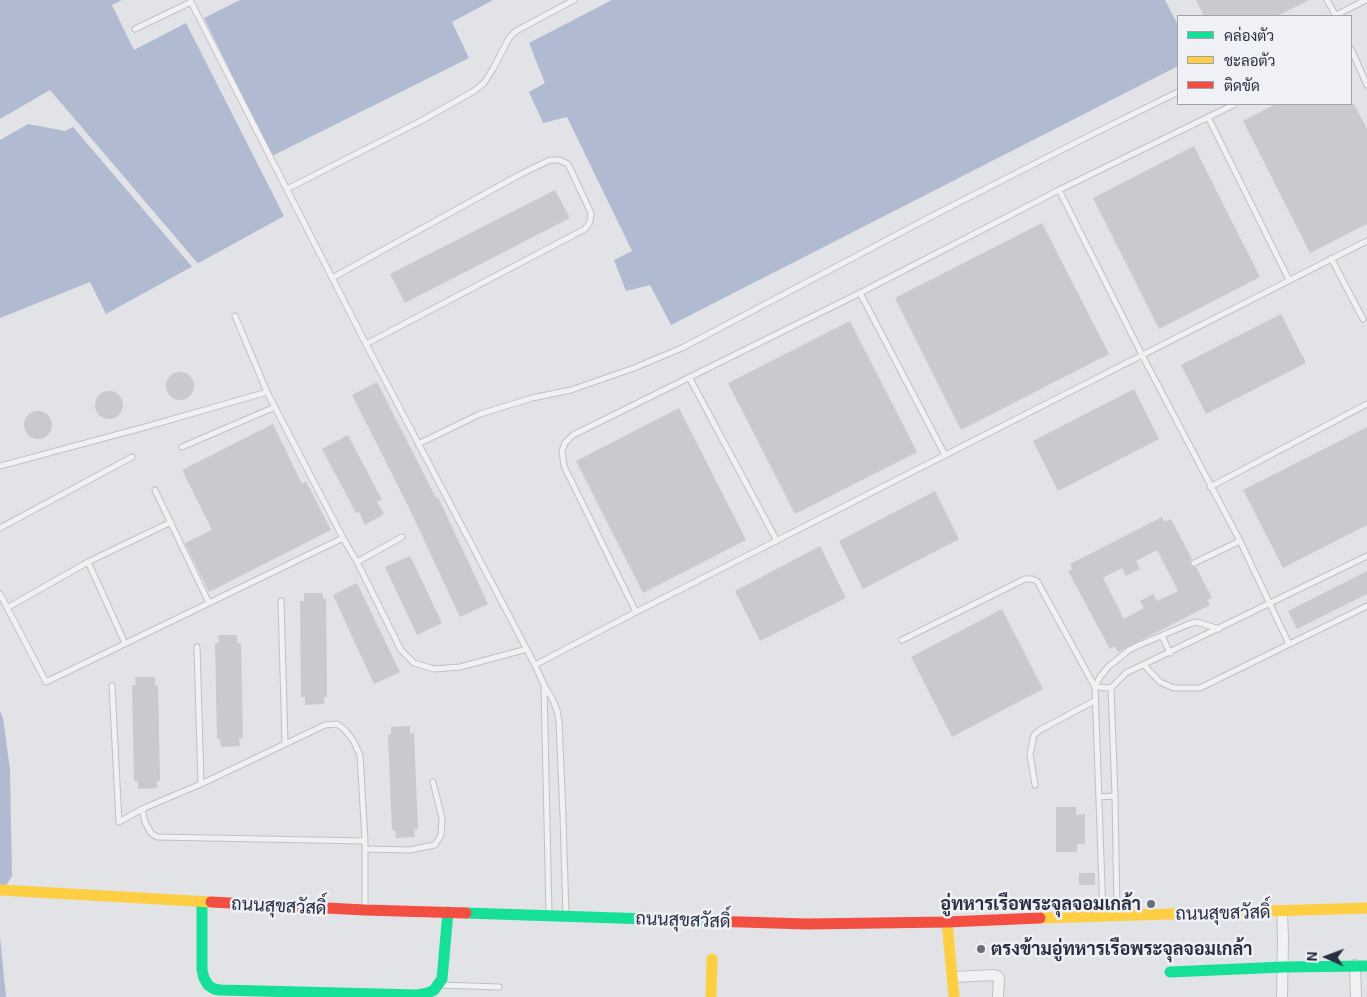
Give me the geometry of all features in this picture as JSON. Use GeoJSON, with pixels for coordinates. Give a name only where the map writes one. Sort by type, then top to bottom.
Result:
{"type":"FeatureCollection","features":[{"type":"Feature","properties":{"kind":"main road","name":"ถนนสุขสวัสดิ์"},"geometry":{"type":"LineString","coordinates":[[0,890],[365,910],[807,924],[948,922],[1103,915],[1367,908]]}},
{"type":"Feature","properties":{"kind":"main road"},"geometry":{"type":"LineString","coordinates":[[202,902],[202,970],[208,985],[220,990],[428,993],[442,979],[448,912]]}},
{"type":"Feature","properties":{"kind":"main road"},"geometry":{"type":"LineString","coordinates":[[948,922],[954,997]]}},
{"type":"Feature","properties":{"kind":"main road"},"geometry":{"type":"LineString","coordinates":[[711,997],[712,959]]}},
{"type":"Feature","properties":{"kind":"main road"},"geometry":{"type":"LineString","coordinates":[[1170,972],[1283,964],[1361,965]]}},
{"type":"Feature","properties":{"kind":"street"},"geometry":{"type":"LineString","coordinates":[[1282,911],[1282,997]]}},
{"type":"Feature","properties":{"kind":"street"},"geometry":{"type":"LineString","coordinates":[[1356,997],[1361,965]]}},
{"type":"Feature","properties":{"kind":"street"},"geometry":{"type":"LineString","coordinates":[[952,972],[997,976],[999,978],[998,997]]}},
{"type":"Feature","properties":{"kind":"lane"},"geometry":{"type":"LineString","coordinates":[[286,189],[421,121],[474,91],[484,83],[493,70],[509,38],[516,31],[574,0]]}},
{"type":"Feature","properties":{"kind":"lane"},"geometry":{"type":"LineString","coordinates":[[1327,0],[1334,15]]}},
{"type":"Feature","properties":{"kind":"lane"},"geometry":{"type":"LineString","coordinates":[[1337,15],[1366,0]]}},
{"type":"Feature","properties":{"kind":"lane"},"geometry":{"type":"LineString","coordinates":[[135,29],[193,1],[286,189],[553,700],[559,722],[566,916]]}},
{"type":"Feature","properties":{"kind":"lane"},"geometry":{"type":"LineString","coordinates":[[1352,51],[1367,85]]}},
{"type":"Feature","properties":{"kind":"lane"},"geometry":{"type":"LineString","coordinates":[[418,444],[480,414],[532,398],[571,390],[634,368],[682,348],[938,213],[1177,92]]}},
{"type":"Feature","properties":{"kind":"lane"},"geometry":{"type":"LineString","coordinates":[[636,612],[564,466],[562,451],[564,444],[573,435],[860,293],[1059,190],[1232,105]]}},
{"type":"Feature","properties":{"kind":"lane"},"geometry":{"type":"LineString","coordinates":[[1208,117],[1289,280]]}},
{"type":"Feature","properties":{"kind":"lane"},"geometry":{"type":"LineString","coordinates":[[332,278],[521,174],[550,160],[559,160],[568,164],[591,213],[590,222],[586,229],[366,344]]}},
{"type":"Feature","properties":{"kind":"lane"},"geometry":{"type":"LineString","coordinates":[[1059,190],[1210,487],[1240,540],[1289,644]]}},
{"type":"Feature","properties":{"kind":"lane"},"geometry":{"type":"LineString","coordinates":[[535,665],[1367,241]]}},
{"type":"Feature","properties":{"kind":"lane"},"geometry":{"type":"LineString","coordinates":[[1332,258],[1363,318]]}},
{"type":"Feature","properties":{"kind":"lane"},"geometry":{"type":"LineString","coordinates":[[860,293],[945,455]]}},
{"type":"Feature","properties":{"kind":"lane"},"geometry":{"type":"LineString","coordinates":[[236,316],[267,392],[357,562],[401,650],[414,663],[434,669],[460,667],[527,649]]}},
{"type":"Feature","properties":{"kind":"lane"},"geometry":{"type":"LineString","coordinates":[[689,377],[777,540]]}},
{"type":"Feature","properties":{"kind":"lane"},"geometry":{"type":"LineString","coordinates":[[0,466],[267,392]]}},
{"type":"Feature","properties":{"kind":"lane"},"geometry":{"type":"LineString","coordinates":[[1210,487],[1367,404]]}},
{"type":"Feature","properties":{"kind":"lane"},"geometry":{"type":"LineString","coordinates":[[182,448],[275,407]]}},
{"type":"Feature","properties":{"kind":"lane"},"geometry":{"type":"LineString","coordinates":[[0,528],[132,457]]}},
{"type":"Feature","properties":{"kind":"lane"},"geometry":{"type":"LineString","coordinates":[[155,490],[209,603]]}},
{"type":"Feature","properties":{"kind":"lane"},"geometry":{"type":"LineString","coordinates":[[7,608],[88,562],[171,522]]}},
{"type":"Feature","properties":{"kind":"lane"},"geometry":{"type":"LineString","coordinates":[[357,562],[402,537]]}},
{"type":"Feature","properties":{"kind":"lane"},"geometry":{"type":"LineString","coordinates":[[0,594],[46,682],[343,538]]}},
{"type":"Feature","properties":{"kind":"lane"},"geometry":{"type":"LineString","coordinates":[[1194,564],[1240,540]]}},
{"type":"Feature","properties":{"kind":"lane"},"geometry":{"type":"LineString","coordinates":[[1095,687],[1111,688],[1126,674],[1367,556]]}},
{"type":"Feature","properties":{"kind":"lane"},"geometry":{"type":"LineString","coordinates":[[88,562],[126,643]]}},
{"type":"Feature","properties":{"kind":"lane"},"geometry":{"type":"LineString","coordinates":[[902,640],[1025,580],[1032,579],[1037,582],[1095,687],[1103,915]]}},
{"type":"Feature","properties":{"kind":"lane"},"geometry":{"type":"LineString","coordinates":[[281,601],[285,744]]}},
{"type":"Feature","properties":{"kind":"lane"},"geometry":{"type":"LineString","coordinates":[[1144,665],[1160,682],[1167,685],[1180,688],[1200,688],[1367,606]]}},
{"type":"Feature","properties":{"kind":"lane"},"geometry":{"type":"LineString","coordinates":[[1095,687],[1108,667],[1129,650],[1197,622],[1219,629]]}},
{"type":"Feature","properties":{"kind":"lane"},"geometry":{"type":"LineString","coordinates":[[1162,636],[1170,653]]}},
{"type":"Feature","properties":{"kind":"lane"},"geometry":{"type":"LineString","coordinates":[[197,647],[201,784]]}},
{"type":"Feature","properties":{"kind":"lane"},"geometry":{"type":"LineString","coordinates":[[544,685],[549,915]]}},
{"type":"Feature","properties":{"kind":"lane"},"geometry":{"type":"LineString","coordinates":[[112,686],[119,822],[142,809],[201,784],[325,724],[337,724],[344,729],[353,740],[360,755],[365,841],[365,910]]}},
{"type":"Feature","properties":{"kind":"lane"},"geometry":{"type":"LineString","coordinates":[[1111,688],[1117,915]]}},
{"type":"Feature","properties":{"kind":"lane"},"geometry":{"type":"LineString","coordinates":[[1035,785],[1030,754],[1034,735],[1096,700]]}},
{"type":"Feature","properties":{"kind":"lane"},"geometry":{"type":"LineString","coordinates":[[365,849],[409,850],[435,845],[441,835],[442,818],[433,782]]}},
{"type":"Feature","properties":{"kind":"lane"},"geometry":{"type":"LineString","coordinates":[[1099,797],[1115,796]]}},
{"type":"Feature","properties":{"kind":"lane"},"geometry":{"type":"LineString","coordinates":[[142,809],[145,822],[151,833],[157,837],[365,841]]}},
{"type":"Feature","properties":{"kind":"lane"},"geometry":{"type":"LineString","coordinates":[[438,985],[499,987]]}},
{"type":"Feature","properties":{"kind":"water"},"geometry":{"type":"Polygon","coordinates":[[[0,0],[122,0],[112,5],[134,50],[186,23],[284,216],[106,314],[90,282],[0,318],[0,0]]]}},
{"type":"Feature","properties":{"kind":"water"},"geometry":{"type":"Polygon","coordinates":[[[240,0],[493,0],[452,22],[469,58],[272,156],[204,18],[240,0]]]}},
{"type":"Feature","properties":{"kind":"water"},"geometry":{"type":"Polygon","coordinates":[[[612,0],[1165,0],[1177,23],[1177,67],[671,325],[650,285],[626,291],[614,260],[632,251],[567,117],[543,123],[529,92],[545,83],[529,43],[612,0]]]}},
{"type":"Feature","properties":{"kind":"water"},"geometry":{"type":"Polygon","coordinates":[[[0,711],[3,718],[10,769],[12,876],[0,896],[0,711]]]}},
{"type":"Feature","properties":{"kind":"water"},"geometry":{"type":"Polygon","coordinates":[[[0,936],[6,997],[0,997],[0,936]]]}},
{"type":"Feature","properties":{"kind":"pier"},"geometry":{"type":"Polygon","coordinates":[[[50,90],[200,266],[194,269],[73,127],[65,131],[28,124],[0,140],[0,119],[50,90]]]}},
{"type":"Feature","properties":{"kind":"building"},"geometry":{"type":"Polygon","coordinates":[[[1196,0],[1309,0],[1279,15],[1204,15],[1196,0]]]}},
{"type":"Feature","properties":{"kind":"building"},"geometry":{"type":"Polygon","coordinates":[[[1354,104],[1367,129],[1367,224],[1310,253],[1243,121],[1274,105],[1354,104]]]}},
{"type":"Feature","properties":{"kind":"building"},"geometry":{"type":"Polygon","coordinates":[[[1194,146],[1260,277],[1159,329],[1093,198],[1194,146]]]}},
{"type":"Feature","properties":{"kind":"building"},"geometry":{"type":"Polygon","coordinates":[[[555,190],[570,218],[405,303],[390,274],[555,190]]]}},
{"type":"Feature","properties":{"kind":"building"},"geometry":{"type":"Polygon","coordinates":[[[1042,223],[1109,354],[961,430],[895,298],[1042,223]]]}},
{"type":"Feature","properties":{"kind":"building"},"geometry":{"type":"Polygon","coordinates":[[[1281,314],[1306,363],[1206,414],[1181,365],[1281,314]]]}},
{"type":"Feature","properties":{"kind":"building"},"geometry":{"type":"Polygon","coordinates":[[[850,321],[917,452],[795,514],[728,383],[850,321]]]}},
{"type":"Feature","properties":{"kind":"building"},"geometry":{"type":"Polygon","coordinates":[[[180,372],[190,376],[194,386],[190,396],[180,400],[170,396],[166,386],[170,376],[180,372]]]}},
{"type":"Feature","properties":{"kind":"building"},"geometry":{"type":"Polygon","coordinates":[[[377,382],[436,498],[438,497],[488,604],[460,617],[410,510],[352,395],[377,382]]]}},
{"type":"Feature","properties":{"kind":"building"},"geometry":{"type":"Polygon","coordinates":[[[1134,389],[1159,439],[1058,491],[1033,441],[1134,389]]]}},
{"type":"Feature","properties":{"kind":"building"},"geometry":{"type":"Polygon","coordinates":[[[109,391],[119,395],[123,405],[119,415],[109,419],[99,415],[95,405],[99,395],[109,391]]]}},
{"type":"Feature","properties":{"kind":"building"},"geometry":{"type":"Polygon","coordinates":[[[679,408],[746,540],[643,593],[576,461],[679,408]]]}},
{"type":"Feature","properties":{"kind":"building"},"geometry":{"type":"Polygon","coordinates":[[[38,411],[48,415],[52,425],[48,435],[38,439],[28,435],[24,425],[28,415],[38,411]]]}},
{"type":"Feature","properties":{"kind":"building"},"geometry":{"type":"Polygon","coordinates":[[[273,424],[302,484],[306,481],[331,530],[209,592],[185,543],[212,530],[182,470],[273,424]]]}},
{"type":"Feature","properties":{"kind":"building"},"geometry":{"type":"Polygon","coordinates":[[[1367,427],[1367,525],[1283,568],[1243,490],[1367,427]]]}},
{"type":"Feature","properties":{"kind":"building"},"geometry":{"type":"Polygon","coordinates":[[[348,435],[382,500],[377,502],[384,514],[365,525],[359,512],[356,513],[322,449],[348,435]]]}},
{"type":"Feature","properties":{"kind":"building"},"geometry":{"type":"Polygon","coordinates":[[[935,491],[959,539],[863,589],[839,541],[935,491]]]}},
{"type":"Feature","properties":{"kind":"building"},"geometry":{"type":"Polygon","coordinates":[[[1162,517],[1165,522],[1171,519],[1192,559],[1190,565],[1196,567],[1212,598],[1207,600],[1210,605],[1118,652],[1115,646],[1110,649],[1068,571],[1072,569],[1070,564],[1162,517]],[[1157,550],[1136,561],[1140,569],[1126,576],[1122,568],[1103,578],[1124,619],[1144,608],[1140,601],[1153,594],[1157,601],[1178,591],[1157,550]]]}},
{"type":"Feature","properties":{"kind":"building"},"geometry":{"type":"Polygon","coordinates":[[[820,546],[846,598],[760,641],[735,591],[820,546]]]}},
{"type":"Feature","properties":{"kind":"building"},"geometry":{"type":"Polygon","coordinates":[[[410,556],[442,623],[417,635],[385,567],[410,556]]]}},
{"type":"Feature","properties":{"kind":"building"},"geometry":{"type":"Polygon","coordinates":[[[1367,571],[1367,594],[1297,629],[1288,611],[1367,571]]]}},
{"type":"Feature","properties":{"kind":"building"},"geometry":{"type":"Polygon","coordinates":[[[357,583],[400,672],[374,684],[333,595],[357,583]]]}},
{"type":"Feature","properties":{"kind":"building"},"geometry":{"type":"Polygon","coordinates":[[[304,593],[323,593],[323,599],[326,598],[327,697],[324,697],[324,704],[305,705],[305,697],[301,697],[300,601],[304,601],[304,593]]]}},
{"type":"Feature","properties":{"kind":"building"},"geometry":{"type":"Polygon","coordinates":[[[1002,609],[1043,689],[952,737],[911,657],[1002,609]]]}},
{"type":"Feature","properties":{"kind":"building"},"geometry":{"type":"Polygon","coordinates":[[[218,635],[237,635],[237,643],[241,643],[243,738],[239,738],[240,746],[221,747],[220,739],[217,739],[215,643],[219,643],[218,635]]]}},
{"type":"Feature","properties":{"kind":"building"},"geometry":{"type":"Polygon","coordinates":[[[135,677],[155,677],[155,685],[158,685],[160,781],[157,781],[157,788],[138,789],[138,781],[134,781],[132,685],[136,685],[135,677]]]}},
{"type":"Feature","properties":{"kind":"building"},"geometry":{"type":"Polygon","coordinates":[[[410,726],[410,734],[414,733],[418,829],[414,829],[415,837],[396,838],[395,830],[392,830],[388,735],[391,734],[391,727],[410,726]]]}},
{"type":"Feature","properties":{"kind":"building"},"geometry":{"type":"Polygon","coordinates":[[[1056,807],[1076,807],[1076,815],[1085,814],[1085,844],[1077,844],[1077,852],[1056,852],[1056,807]]]}},
{"type":"Feature","properties":{"kind":"building"},"geometry":{"type":"Polygon","coordinates":[[[1079,873],[1095,873],[1095,885],[1079,885],[1079,873]]]}},
{"type":"Feature","properties":{"kind":"traffic: fast"},"geometry":{"type":"LineString","coordinates":[[202,902],[202,970],[208,985],[220,990],[418,995],[428,993],[434,990],[442,979],[448,912]]}},
{"type":"Feature","properties":{"kind":"traffic: fast"},"geometry":{"type":"LineString","coordinates":[[466,913],[709,921]]}},
{"type":"Feature","properties":{"kind":"traffic: fast"},"geometry":{"type":"LineString","coordinates":[[1170,972],[1283,967],[1367,966]]}},
{"type":"Feature","properties":{"kind":"traffic: slow"},"geometry":{"type":"LineString","coordinates":[[0,890],[211,902]]}},
{"type":"Feature","properties":{"kind":"traffic: slow"},"geometry":{"type":"LineString","coordinates":[[1040,918],[1367,908]]}},
{"type":"Feature","properties":{"kind":"traffic: slow"},"geometry":{"type":"LineString","coordinates":[[947,922],[954,997]]}},
{"type":"Feature","properties":{"kind":"traffic: slow"},"geometry":{"type":"LineString","coordinates":[[711,997],[712,959]]}},
{"type":"Feature","properties":{"kind":"traffic: jam"},"geometry":{"type":"LineString","coordinates":[[211,902],[466,913]]}},
{"type":"Feature","properties":{"kind":"traffic: jam"},"geometry":{"type":"LineString","coordinates":[[709,921],[807,924],[947,922],[1040,918]]}},
{"type":"Feature","properties":{"kind":"place","name":"อู่ทหารเรือพระจุลจอมเกล้า"},"geometry":{"type":"Point","coordinates":[1151,904]}},
{"type":"Feature","properties":{"kind":"place","name":"ตรงข้ามอู่ทหารเรือพระจุลจอมเกล้า"},"geometry":{"type":"Point","coordinates":[981,949]}}]}
